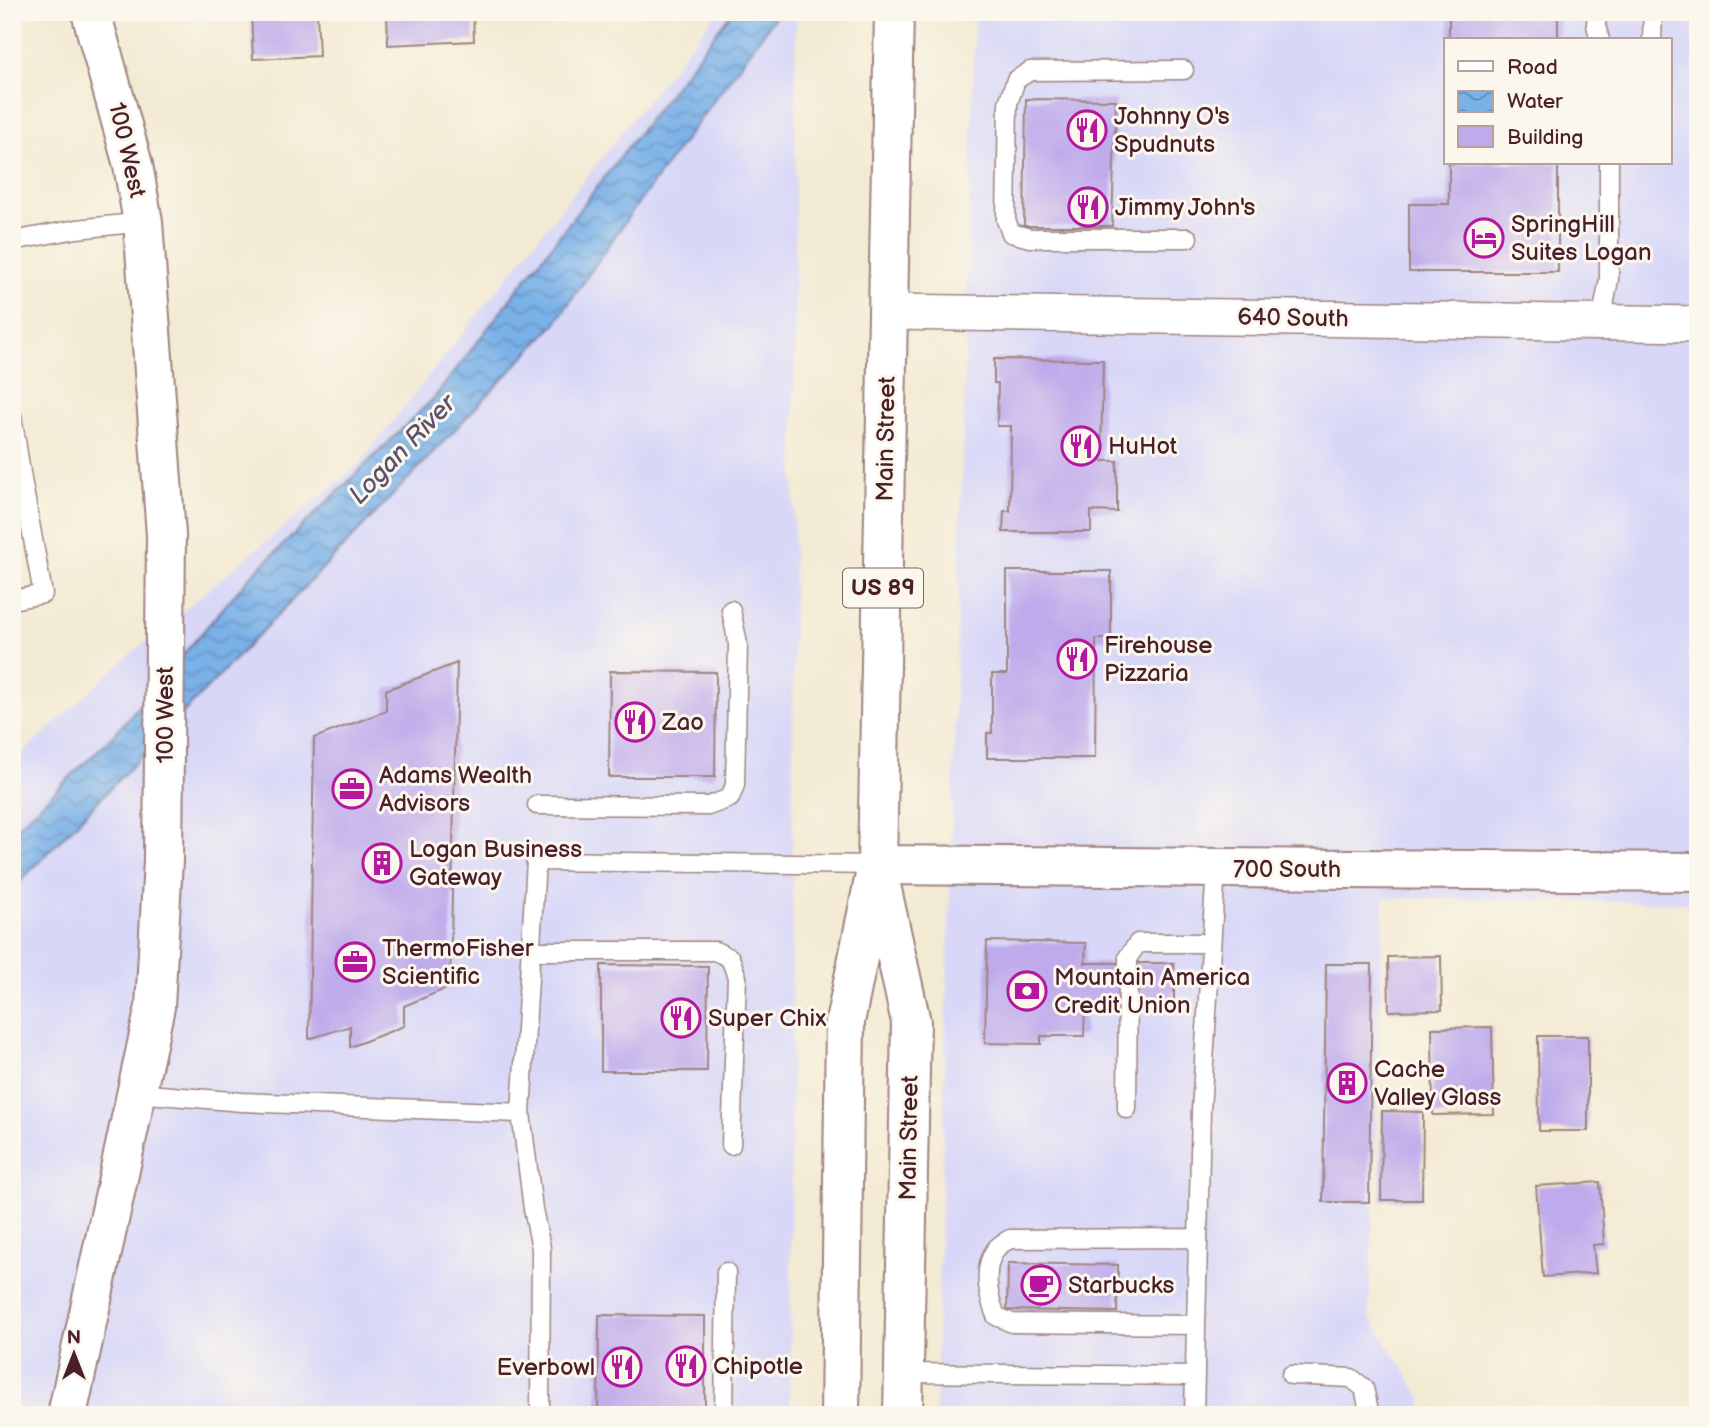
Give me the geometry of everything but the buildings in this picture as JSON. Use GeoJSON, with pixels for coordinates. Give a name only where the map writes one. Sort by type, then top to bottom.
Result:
{"type":"FeatureCollection","features":[{"type":"Feature","properties":{"kind":"main road","name":"100 West"},"geometry":{"type":"LineString","coordinates":[[67,1415],[155,1007],[163,860],[166,535],[143,222],[133,165],[91,12]]}},
{"type":"Feature","properties":{"kind":"main road","name":"Main Street"},"geometry":{"type":"LineString","coordinates":[[839,1415],[845,1022],[877,865],[894,12]]}},
{"type":"Feature","properties":{"kind":"main road","name":"Main Street"},"geometry":{"type":"LineString","coordinates":[[877,865],[911,1022],[903,1415]]}},
{"type":"Feature","properties":{"kind":"main road","name":"700 South"},"geometry":{"type":"LineString","coordinates":[[877,865],[1698,872]]}},
{"type":"Feature","properties":{"kind":"street","name":"640 South"},"geometry":{"type":"LineString","coordinates":[[889,312],[1698,324]]}},
{"type":"Feature","properties":{"kind":"lane"},"geometry":{"type":"LineString","coordinates":[[1597,12],[1600,38]]}},
{"type":"Feature","properties":{"kind":"lane"},"geometry":{"type":"LineString","coordinates":[[1652,38],[1653,12]]}},
{"type":"Feature","properties":{"kind":"lane"},"geometry":{"type":"LineString","coordinates":[[1184,70],[1030,71],[1016,80],[1008,103],[1006,220],[1011,233],[1030,238],[1188,238]]}},
{"type":"Feature","properties":{"kind":"lane"},"geometry":{"type":"LineString","coordinates":[[1601,322],[1609,279],[1609,164]]}},
{"type":"Feature","properties":{"kind":"lane"},"geometry":{"type":"LineString","coordinates":[[12,241],[77,229],[143,222]]}},
{"type":"Feature","properties":{"kind":"lane"},"geometry":{"type":"LineString","coordinates":[[12,415],[43,594],[12,600]]}},
{"type":"Feature","properties":{"kind":"lane"},"geometry":{"type":"LineString","coordinates":[[537,805],[708,806],[730,798],[735,785],[738,644],[731,610]]}},
{"type":"Feature","properties":{"kind":"lane"},"geometry":{"type":"LineString","coordinates":[[540,1415],[541,1248],[533,1209],[522,1113],[536,861],[877,865]]}},
{"type":"Feature","properties":{"kind":"lane"},"geometry":{"type":"LineString","coordinates":[[1194,1415],[1200,1111],[1216,868]]}},
{"type":"Feature","properties":{"kind":"lane"},"geometry":{"type":"LineString","coordinates":[[1127,1109],[1128,957],[1138,943],[1211,943]]}},
{"type":"Feature","properties":{"kind":"lane"},"geometry":{"type":"LineString","coordinates":[[531,951],[715,951],[730,958],[737,976],[731,1145]]}},
{"type":"Feature","properties":{"kind":"lane"},"geometry":{"type":"LineString","coordinates":[[137,1093],[242,1102],[522,1113]]}},
{"type":"Feature","properties":{"kind":"lane"},"geometry":{"type":"LineString","coordinates":[[1196,1325],[1012,1323],[996,1316],[989,1298],[988,1266],[996,1247],[1010,1239],[1198,1238]]}},
{"type":"Feature","properties":{"kind":"lane"},"geometry":{"type":"LineString","coordinates":[[724,1415],[726,1272]]}},
{"type":"Feature","properties":{"kind":"lane"},"geometry":{"type":"LineString","coordinates":[[904,1373],[1195,1376]]}},
{"type":"Feature","properties":{"kind":"lane"},"geometry":{"type":"LineString","coordinates":[[1291,1376],[1351,1378],[1364,1388],[1370,1415]]}},
{"type":"Feature","properties":{"kind":"shaded area"},"geometry":{"type":"Polygon","coordinates":[[[717,12],[796,12],[790,1415],[12,1415],[12,763],[124,660],[360,463],[717,12]]]}},
{"type":"Feature","properties":{"kind":"shaded area"},"geometry":{"type":"Polygon","coordinates":[[[975,12],[1698,12],[1698,903],[1384,898],[1369,1315],[1422,1398],[1422,1415],[935,1415],[975,12]]]}},
{"type":"Feature","properties":{"kind":"water","name":"Logan River"},"geometry":{"type":"Polygon","coordinates":[[[732,12],[779,12],[631,213],[554,325],[12,890],[12,832],[111,738],[249,578],[434,398],[732,12]]]}},
{"type":"Feature","properties":{"kind":"place","name":"Johnny O's Spudnuts"},"geometry":{"type":"Point","coordinates":[1087,130]}},
{"type":"Feature","properties":{"kind":"place","name":"Jimmy John's"},"geometry":{"type":"Point","coordinates":[1088,207]}},
{"type":"Feature","properties":{"kind":"place","name":"SpringHill Suites Logan"},"geometry":{"type":"Point","coordinates":[1484,238]}},
{"type":"Feature","properties":{"kind":"place","name":"HuHot"},"geometry":{"type":"Point","coordinates":[1081,446]}},
{"type":"Feature","properties":{"kind":"place","name":"Firehouse Pizzaria"},"geometry":{"type":"Point","coordinates":[1077,659]}},
{"type":"Feature","properties":{"kind":"place","name":"Zao"},"geometry":{"type":"Point","coordinates":[635,722]}},
{"type":"Feature","properties":{"kind":"place","name":"Adams Wealth Advisors"},"geometry":{"type":"Point","coordinates":[352,789]}},
{"type":"Feature","properties":{"kind":"place","name":"Logan Business Gateway"},"geometry":{"type":"Point","coordinates":[382,863]}},
{"type":"Feature","properties":{"kind":"place","name":"ThermoFisher Scientific"},"geometry":{"type":"Point","coordinates":[355,962]}},
{"type":"Feature","properties":{"kind":"place","name":"Mountain America Credit Union"},"geometry":{"type":"Point","coordinates":[1027,991]}},
{"type":"Feature","properties":{"kind":"place","name":"Super Chix"},"geometry":{"type":"Point","coordinates":[681,1018]}},
{"type":"Feature","properties":{"kind":"place","name":"Cache Valley Glass"},"geometry":{"type":"Point","coordinates":[1347,1083]}},
{"type":"Feature","properties":{"kind":"place","name":"Starbucks"},"geometry":{"type":"Point","coordinates":[1041,1285]}},
{"type":"Feature","properties":{"kind":"place","name":"Chipotle"},"geometry":{"type":"Point","coordinates":[686,1366]}},
{"type":"Feature","properties":{"kind":"place","name":"Everbowl"},"geometry":{"type":"Point","coordinates":[622,1367]}}]}
